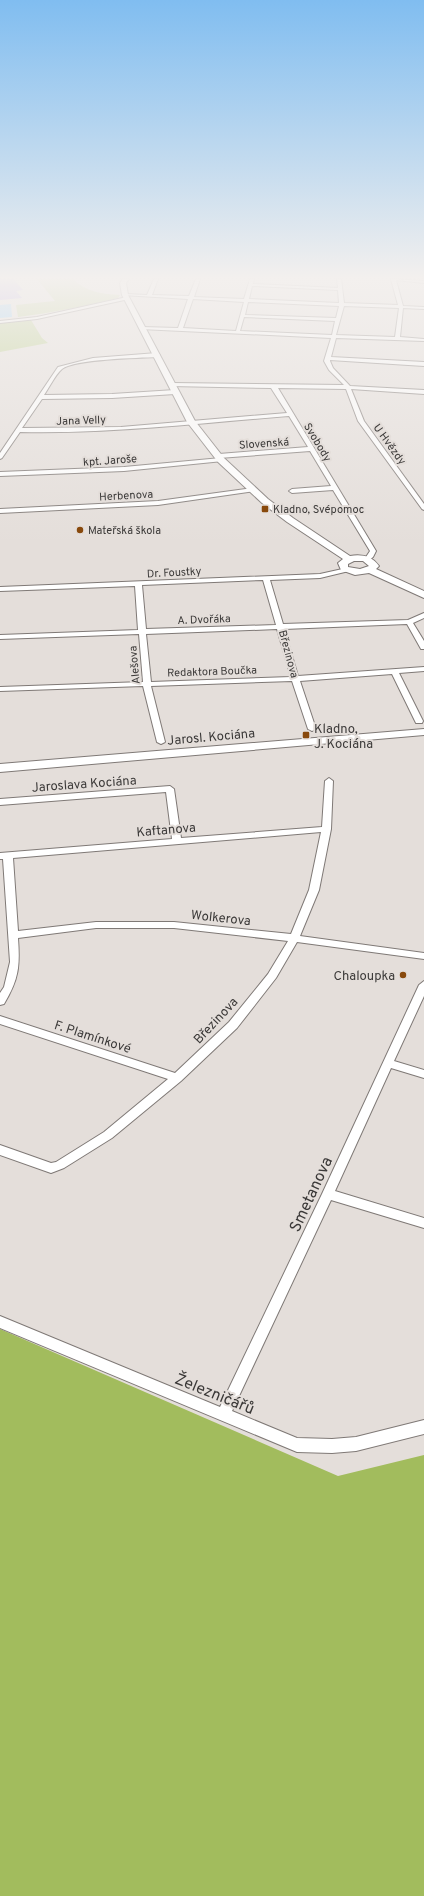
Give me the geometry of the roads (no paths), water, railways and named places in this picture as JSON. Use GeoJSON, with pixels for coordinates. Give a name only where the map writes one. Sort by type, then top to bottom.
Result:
{"type":"FeatureCollection","features":[{"type":"Feature","properties":{"kind":"main road"},"geometry":{"type":"LineString","coordinates":[[163,367],[191,422],[220,458],[252,490],[290,520],[349,559],[367,560],[374,566],[370,570],[361,572],[347,570],[344,568],[343,563],[349,559]]}},
{"type":"Feature","properties":{"kind":"main road"},"geometry":{"type":"LineString","coordinates":[[370,570],[424,595]]}},
{"type":"Feature","properties":{"kind":"main road","name":"Jarosl. Kociána"},"geometry":{"type":"LineString","coordinates":[[0,768],[424,732]]}},
{"type":"Feature","properties":{"kind":"street"},"geometry":{"type":"LineString","coordinates":[[0,457],[56,372],[62,367]]}},
{"type":"Feature","properties":{"kind":"street"},"geometry":{"type":"LineString","coordinates":[[330,367],[348,387]]}},
{"type":"Feature","properties":{"kind":"street","name":"Svobody"},"geometry":{"type":"LineString","coordinates":[[273,387],[373,551],[367,560]]}},
{"type":"Feature","properties":{"kind":"street"},"geometry":{"type":"LineString","coordinates":[[40,397],[96,396],[174,388],[348,387],[424,392]]}},
{"type":"Feature","properties":{"kind":"street","name":"U Hvězdy"},"geometry":{"type":"LineString","coordinates":[[348,387],[361,421],[424,508]]}},
{"type":"Feature","properties":{"kind":"street","name":"Jana Velly"},"geometry":{"type":"LineString","coordinates":[[19,430],[63,432],[290,414]]}},
{"type":"Feature","properties":{"kind":"street"},"geometry":{"type":"LineString","coordinates":[[0,442],[10,442]]}},
{"type":"Feature","properties":{"kind":"street","name":"Slovenská"},"geometry":{"type":"LineString","coordinates":[[220,458],[311,449]]}},
{"type":"Feature","properties":{"kind":"street","name":"kpt. Jaroše"},"geometry":{"type":"LineString","coordinates":[[0,474],[124,469],[220,458]]}},
{"type":"Feature","properties":{"kind":"street"},"geometry":{"type":"LineString","coordinates":[[292,491],[334,488]]}},
{"type":"Feature","properties":{"kind":"street","name":"Herbenova"},"geometry":{"type":"LineString","coordinates":[[0,511],[134,506],[187,501],[252,490]]}},
{"type":"Feature","properties":{"kind":"street","name":"Dr. Foustky"},"geometry":{"type":"LineString","coordinates":[[0,589],[320,576],[347,570]]}},
{"type":"Feature","properties":{"kind":"street","name":"Březinova"},"geometry":{"type":"LineString","coordinates":[[266,578],[282,627],[295,679],[312,729]]}},
{"type":"Feature","properties":{"kind":"street","name":"Alešova"},"geometry":{"type":"LineString","coordinates":[[138,584],[147,685],[161,742]]}},
{"type":"Feature","properties":{"kind":"street"},"geometry":{"type":"LineString","coordinates":[[424,615],[409,622],[424,647]]}},
{"type":"Feature","properties":{"kind":"street","name":"A. Dvořáka"},"geometry":{"type":"LineString","coordinates":[[0,637],[143,633],[409,622]]}},
{"type":"Feature","properties":{"kind":"street","name":"Redaktora Boučka"},"geometry":{"type":"LineString","coordinates":[[0,689],[295,679],[424,669]]}},
{"type":"Feature","properties":{"kind":"street"},"geometry":{"type":"LineString","coordinates":[[395,672],[419,721]]}},
{"type":"Feature","properties":{"kind":"street","name":"Březinova"},"geometry":{"type":"LineString","coordinates":[[0,1150],[51,1168],[60,1165],[108,1135],[177,1078],[233,1025],[272,976],[294,938],[314,890],[326,829],[329,781]]}},
{"type":"Feature","properties":{"kind":"street","name":"Jaroslava Kociána"},"geometry":{"type":"LineString","coordinates":[[0,802],[170,789],[177,841]]}},
{"type":"Feature","properties":{"kind":"street","name":"Kaftanova"},"geometry":{"type":"LineString","coordinates":[[4,856],[326,829]]}},
{"type":"Feature","properties":{"kind":"street"},"geometry":{"type":"LineString","coordinates":[[0,1001],[9,987],[15,962],[14,935],[4,856]]}},
{"type":"Feature","properties":{"kind":"street","name":"Wolkerova"},"geometry":{"type":"LineString","coordinates":[[14,935],[96,925],[174,925],[294,938],[424,956]]}},
{"type":"Feature","properties":{"kind":"street","name":"Smetanova"},"geometry":{"type":"LineString","coordinates":[[223,1415],[328,1194],[424,985]]}},
{"type":"Feature","properties":{"kind":"street","name":"F. Plamínkové"},"geometry":{"type":"LineString","coordinates":[[0,1020],[177,1078]]}},
{"type":"Feature","properties":{"kind":"street"},"geometry":{"type":"LineString","coordinates":[[387,1063],[424,1074]]}},
{"type":"Feature","properties":{"kind":"street"},"geometry":{"type":"LineString","coordinates":[[328,1194],[424,1223]]}},
{"type":"Feature","properties":{"kind":"street","name":"Železničářů"},"geometry":{"type":"LineString","coordinates":[[0,1322],[223,1415],[297,1444],[332,1446],[356,1444],[424,1427]]}},
{"type":"Feature","properties":{"kind":"place","name":"Kladno, Svépomoc"},"geometry":{"type":"Point","coordinates":[265,509]}},
{"type":"Feature","properties":{"kind":"place","name":"Mateřská škola"},"geometry":{"type":"Point","coordinates":[80,530]}},
{"type":"Feature","properties":{"kind":"place","name":"Kladno, J. Kociána"},"geometry":{"type":"Point","coordinates":[306,735]}},
{"type":"Feature","properties":{"kind":"place","name":"Chaloupka"},"geometry":{"type":"Point","coordinates":[403,975]}}]}
